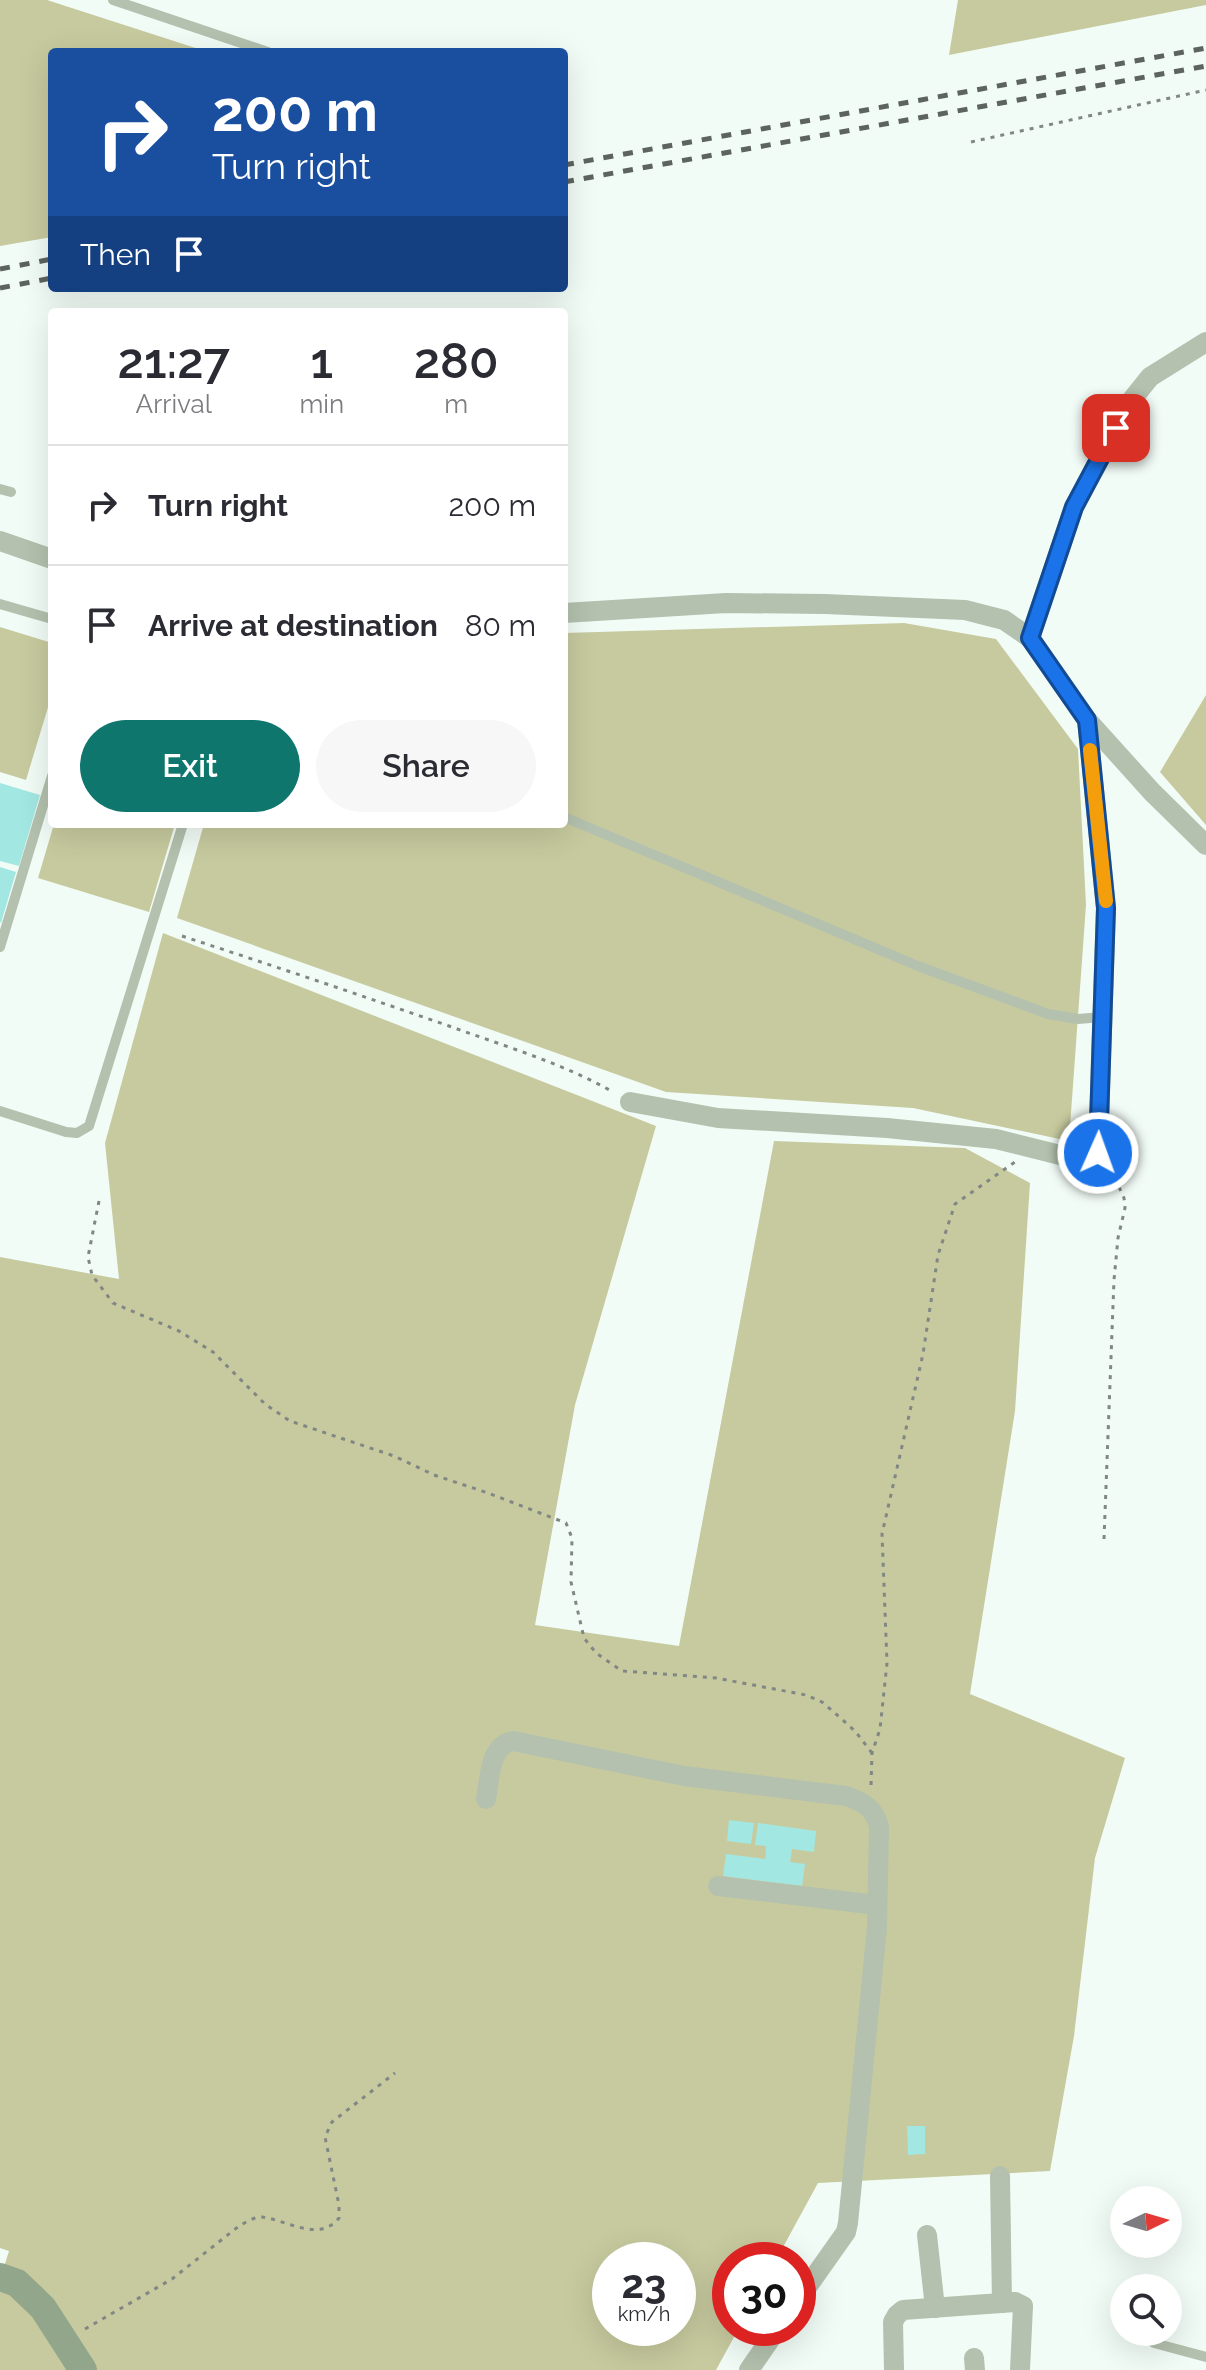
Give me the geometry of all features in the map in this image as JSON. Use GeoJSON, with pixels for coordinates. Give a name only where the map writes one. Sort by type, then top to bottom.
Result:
{"type":"FeatureCollection","features":[{"type":"Feature","properties":{"kind":"street"},"geometry":{"type":"LineString","coordinates":[[1030,638],[1074,507],[1130,402],[1150,377],[1206,342]]}},
{"type":"Feature","properties":{"kind":"street"},"geometry":{"type":"LineString","coordinates":[[0,541],[48,558]]}},
{"type":"Feature","properties":{"kind":"street"},"geometry":{"type":"LineString","coordinates":[[568,613],[726,603],[825,604],[965,610],[1004,620],[1030,638],[1087,720],[1152,792],[1206,845]]}},
{"type":"Feature","properties":{"kind":"street"},"geometry":{"type":"LineString","coordinates":[[630,1102],[718,1118],[996,1139],[1088,1162],[1095,1159],[1098,1153],[1106,908],[1087,720]]}},
{"type":"Feature","properties":{"kind":"street"},"geometry":{"type":"LineString","coordinates":[[486,1799],[496,1750],[504,1743],[513,1741],[684,1776],[846,1796],[862,1801],[877,1817],[877,1927],[848,2223],[846,2232],[816,2274]]}},
{"type":"Feature","properties":{"kind":"street"},"geometry":{"type":"LineString","coordinates":[[718,1886],[877,1905]]}},
{"type":"Feature","properties":{"kind":"street"},"geometry":{"type":"LineString","coordinates":[[1000,2176],[1002,2303]]}},
{"type":"Feature","properties":{"kind":"street"},"geometry":{"type":"LineString","coordinates":[[927,2235],[935,2308]]}},
{"type":"Feature","properties":{"kind":"street"},"geometry":{"type":"LineString","coordinates":[[0,2277],[17,2283],[43,2308],[83,2370]]}},
{"type":"Feature","properties":{"kind":"street"},"geometry":{"type":"LineString","coordinates":[[894,2370],[893,2322],[903,2310],[1015,2302],[1023,2306],[1020,2370]]}},
{"type":"Feature","properties":{"kind":"street"},"geometry":{"type":"LineString","coordinates":[[749,2370],[766,2346]]}},
{"type":"Feature","properties":{"kind":"lane"},"geometry":{"type":"LineString","coordinates":[[113,0],[256,48]]}},
{"type":"Feature","properties":{"kind":"lane"},"geometry":{"type":"LineString","coordinates":[[0,604],[48,618]]}},
{"type":"Feature","properties":{"kind":"lane"},"geometry":{"type":"LineString","coordinates":[[0,947],[48,789]]}},
{"type":"Feature","properties":{"kind":"lane"},"geometry":{"type":"LineString","coordinates":[[568,819],[918,966],[1048,1014],[1078,1019],[1102,1017]]}},
{"type":"Feature","properties":{"kind":"lane"},"geometry":{"type":"LineString","coordinates":[[0,1111],[66,1132],[77,1133],[89,1126],[182,828]]}},
{"type":"Feature","properties":{"kind":"lane"},"geometry":{"type":"LineString","coordinates":[[1165,2346],[1206,2357]]}},
{"type":"Feature","properties":{"kind":"path"},"geometry":{"type":"LineString","coordinates":[[971,142],[1206,90]]}},
{"type":"Feature","properties":{"kind":"path"},"geometry":{"type":"LineString","coordinates":[[182,936],[524,1053],[583,1075],[630,1102]]}},
{"type":"Feature","properties":{"kind":"path"},"geometry":{"type":"LineString","coordinates":[[877,1817],[870,1780],[872,1753],[880,1729],[887,1663],[882,1534],[923,1354],[938,1255],[955,1204],[1034,1148]]}},
{"type":"Feature","properties":{"kind":"path"},"geometry":{"type":"LineString","coordinates":[[1095,1159],[1119,1187],[1125,1208],[1114,1280],[1104,1539]]}},
{"type":"Feature","properties":{"kind":"path"},"geometry":{"type":"LineString","coordinates":[[99,1201],[88,1257],[92,1275],[113,1303],[179,1331],[213,1352],[265,1404],[290,1421],[394,1456],[434,1475],[566,1523],[572,1538],[571,1582],[577,1610],[584,1638],[596,1653],[622,1671],[716,1678],[806,1695],[822,1702],[836,1714],[855,1731],[872,1753]]}},
{"type":"Feature","properties":{"kind":"path"},"geometry":{"type":"LineString","coordinates":[[64,2341],[172,2279],[251,2220],[259,2217],[321,2230],[333,2225],[339,2218],[339,2205],[325,2137],[332,2122],[395,2073]]}},
{"type":"Feature","properties":{"kind":"green space"},"geometry":{"type":"Polygon","coordinates":[[[0,0],[47,0],[196,48],[48,48],[48,238],[0,246],[0,0]]]}},
{"type":"Feature","properties":{"kind":"green space"},"geometry":{"type":"Polygon","coordinates":[[[958,0],[1206,0],[1206,5],[949,55],[958,0]]]}},
{"type":"Feature","properties":{"kind":"green space"},"geometry":{"type":"Polygon","coordinates":[[[904,623],[996,639],[1078,749],[1086,905],[1069,1141],[913,1108],[666,1092],[177,918],[203,828],[568,828],[568,633],[904,623]]]}},
{"type":"Feature","properties":{"kind":"green space"},"geometry":{"type":"Polygon","coordinates":[[[0,627],[48,642],[48,707],[26,780],[0,772],[0,627]]]}},
{"type":"Feature","properties":{"kind":"green space"},"geometry":{"type":"Polygon","coordinates":[[[1206,695],[1206,825],[1160,772],[1206,695]]]}},
{"type":"Feature","properties":{"kind":"green space"},"geometry":{"type":"Polygon","coordinates":[[[53,828],[174,828],[149,912],[38,878],[53,828]]]}},
{"type":"Feature","properties":{"kind":"green space"},"geometry":{"type":"Polygon","coordinates":[[[163,933],[656,1126],[575,1405],[535,1625],[679,1646],[774,1141],[965,1148],[1030,1183],[1015,1411],[970,1694],[1125,1758],[1095,1858],[1074,2036],[1050,2171],[818,2183],[786,2242],[712,2242],[712,2346],[729,2346],[716,2370],[0,2370],[0,2280],[9,2251],[0,2248],[0,1257],[119,1279],[105,1143],[163,933]]]}},
{"type":"Feature","properties":{"kind":"building"},"geometry":{"type":"Polygon","coordinates":[[[0,783],[40,795],[19,866],[0,861],[0,783]]]}},
{"type":"Feature","properties":{"kind":"building"},"geometry":{"type":"Polygon","coordinates":[[[0,867],[16,872],[1,923],[0,922],[0,867]]]}},
{"type":"Feature","properties":{"kind":"building"},"geometry":{"type":"Polygon","coordinates":[[[729,1820],[754,1823],[751,1844],[727,1841],[729,1820]]]}},
{"type":"Feature","properties":{"kind":"building"},"geometry":{"type":"Polygon","coordinates":[[[758,1823],[816,1831],[814,1852],[792,1849],[790,1862],[805,1864],[802,1886],[723,1876],[726,1854],[765,1859],[766,1846],[755,1845],[758,1823]]]}},
{"type":"Feature","properties":{"kind":"building"},"geometry":{"type":"Polygon","coordinates":[[[907,2126],[925,2126],[925,2154],[908,2155],[907,2126]]]}},
{"type":"Feature","properties":{"kind":"railway"},"geometry":{"type":"LineString","coordinates":[[568,164],[1206,48]]}},
{"type":"Feature","properties":{"kind":"railway"},"geometry":{"type":"LineString","coordinates":[[568,181],[1206,66]]}},
{"type":"Feature","properties":{"kind":"railway"},"geometry":{"type":"LineString","coordinates":[[0,269],[48,260]]}},
{"type":"Feature","properties":{"kind":"railway"},"geometry":{"type":"LineString","coordinates":[[0,288],[48,279]]}},
{"type":"Feature","properties":{"kind":"slow traffic"},"geometry":{"type":"LineString","coordinates":[[1090,750],[1106,901]]}},
{"type":"Feature","properties":{"kind":"route"},"geometry":{"type":"LineString","coordinates":[[1098,1153],[1106,908],[1087,720],[1030,638],[1074,507],[1116,428]]}}]}
